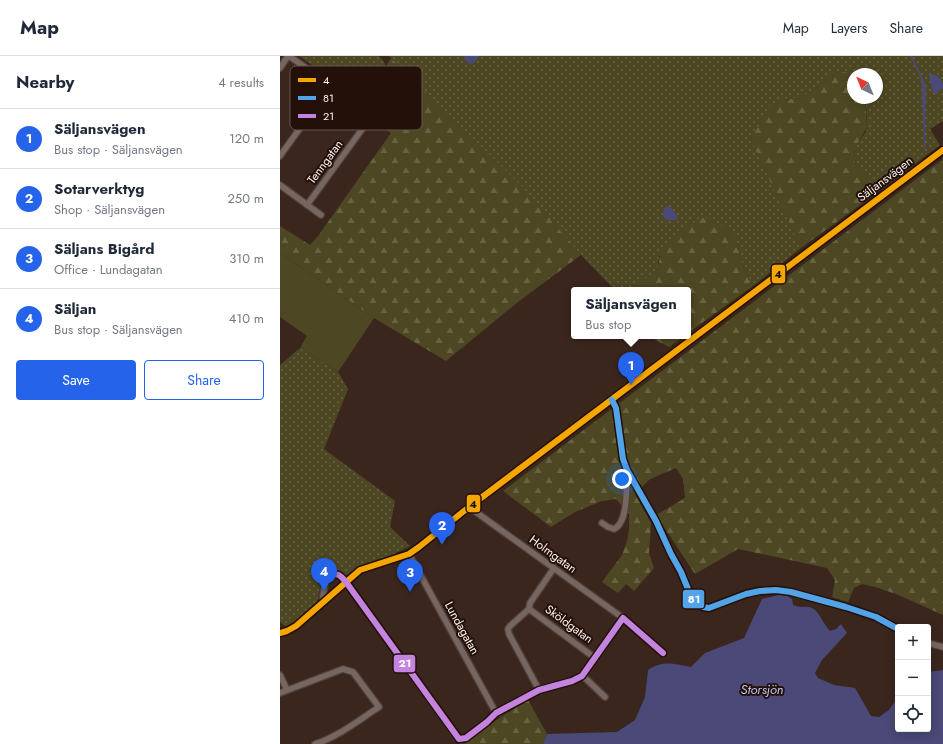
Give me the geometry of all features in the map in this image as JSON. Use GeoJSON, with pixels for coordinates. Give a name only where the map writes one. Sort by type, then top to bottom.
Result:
{"type":"FeatureCollection","features":[{"type":"Feature","properties":{"kind":"street"},"geometry":{"type":"LineString","coordinates":[[280,68],[289,56],[303,66]]}},
{"type":"Feature","properties":{"kind":"street"},"geometry":{"type":"LineString","coordinates":[[280,156],[299,130]]}},
{"type":"Feature","properties":{"kind":"street","name":"Tenngatan"},"geometry":{"type":"LineString","coordinates":[[307,205],[363,130]]}},
{"type":"Feature","properties":{"kind":"street","name":"Säljansvägen"},"geometry":{"type":"LineString","coordinates":[[280,633],[296,626],[360,570],[409,554],[419,547],[469,507],[943,150]]}},
{"type":"Feature","properties":{"kind":"street"},"geometry":{"type":"LineString","coordinates":[[280,185],[321,215]]}},
{"type":"Feature","properties":{"kind":"street"},"geometry":{"type":"LineString","coordinates":[[612,400],[616,408],[621,453],[627,470],[656,521],[670,554],[681,572],[690,594],[700,606],[710,608],[746,594],[776,590],[791,592],[846,607],[876,617],[895,627]]}},
{"type":"Feature","properties":{"kind":"street"},"geometry":{"type":"LineString","coordinates":[[602,522],[608,527],[614,529],[622,522],[625,504],[627,470]]}},
{"type":"Feature","properties":{"kind":"street","name":"Holmgatan"},"geometry":{"type":"LineString","coordinates":[[469,507],[623,618],[663,653]]}},
{"type":"Feature","properties":{"kind":"street","name":"Lundagatan"},"geometry":{"type":"LineString","coordinates":[[409,554],[496,713]]}},
{"type":"Feature","properties":{"kind":"street"},"geometry":{"type":"LineString","coordinates":[[539,690],[508,632],[510,626],[529,609],[530,603],[554,568]]}},
{"type":"Feature","properties":{"kind":"street"},"geometry":{"type":"LineString","coordinates":[[322,603],[326,582],[330,575],[339,575],[346,582],[457,738],[461,740],[466,738],[487,722],[496,713],[539,690],[572,681],[582,675],[623,618]]}},
{"type":"Feature","properties":{"kind":"street","name":"Sköldgatan"},"geometry":{"type":"LineString","coordinates":[[529,609],[595,658]]}},
{"type":"Feature","properties":{"kind":"street"},"geometry":{"type":"LineString","coordinates":[[931,644],[943,647]]}},
{"type":"Feature","properties":{"kind":"street"},"geometry":{"type":"LineString","coordinates":[[280,693],[343,669],[353,672],[379,707],[322,742],[315,744]]}},
{"type":"Feature","properties":{"kind":"street"},"geometry":{"type":"LineString","coordinates":[[280,675],[287,690]]}},
{"type":"Feature","properties":{"kind":"street"},"geometry":{"type":"LineString","coordinates":[[582,675],[605,697]]}},
{"type":"Feature","properties":{"kind":"green space"},"geometry":{"type":"Polygon","coordinates":[[[299,56],[379,56],[385,66],[313,66],[299,56]]]}},
{"type":"Feature","properties":{"kind":"green space"},"geometry":{"type":"Polygon","coordinates":[[[389,56],[943,56],[943,121],[930,129],[940,145],[886,186],[869,182],[857,167],[854,155],[855,149],[865,134],[867,126],[866,104],[883,104],[883,68],[847,68],[847,73],[838,71],[815,89],[800,98],[783,100],[751,139],[801,248],[753,286],[743,266],[737,243],[659,256],[658,269],[635,287],[612,287],[581,255],[520,185],[422,88],[422,66],[399,66],[389,56]]]}},
{"type":"Feature","properties":{"kind":"green space"},"geometry":{"type":"Polygon","coordinates":[[[391,58],[399,66],[386,66],[391,58]]]}},
{"type":"Feature","properties":{"kind":"green space"},"geometry":{"type":"Polygon","coordinates":[[[838,71],[847,73],[847,104],[865,104],[867,127],[854,153],[855,163],[869,182],[886,186],[801,248],[751,140],[769,106],[783,100],[800,98],[815,89],[838,71]]]}},
{"type":"Feature","properties":{"kind":"green space"},"geometry":{"type":"Polygon","coordinates":[[[422,88],[520,184],[581,255],[518,302],[446,361],[374,318],[280,253],[280,226],[310,245],[318,236],[391,133],[387,130],[422,130],[422,88]]]}},
{"type":"Feature","properties":{"kind":"green space"},"geometry":{"type":"Polygon","coordinates":[[[943,159],[943,615],[896,594],[862,584],[854,588],[848,602],[832,597],[835,580],[827,568],[738,549],[695,574],[656,515],[685,498],[683,479],[676,468],[650,479],[635,494],[651,523],[649,553],[654,568],[634,591],[626,584],[618,593],[602,582],[622,555],[629,531],[629,514],[616,499],[602,501],[575,512],[551,527],[503,491],[943,159]]]}},
{"type":"Feature","properties":{"kind":"green space"},"geometry":{"type":"Polygon","coordinates":[[[704,217],[729,229],[737,243],[743,266],[753,286],[691,331],[691,287],[635,287],[658,269],[661,248],[680,230],[704,217]]]}},
{"type":"Feature","properties":{"kind":"green space"},"geometry":{"type":"Polygon","coordinates":[[[280,253],[374,318],[338,372],[300,348],[307,336],[280,317],[280,253]]]}},
{"type":"Feature","properties":{"kind":"green space"},"geometry":{"type":"Polygon","coordinates":[[[654,339],[680,339],[669,347],[654,339]]]}},
{"type":"Feature","properties":{"kind":"green space"},"geometry":{"type":"Polygon","coordinates":[[[300,348],[338,372],[348,389],[324,449],[395,501],[390,527],[410,546],[392,555],[361,566],[346,576],[337,570],[330,569],[323,577],[316,604],[286,627],[280,622],[280,365],[300,348]]]}},
{"type":"Feature","properties":{"kind":"green space"},"geometry":{"type":"Polygon","coordinates":[[[528,700],[547,734],[543,744],[464,744],[490,724],[528,700]]]}},
{"type":"Feature","properties":{"kind":"water"},"geometry":{"type":"Polygon","coordinates":[[[463,56],[479,56],[475,62],[469,65],[463,56]]]}},
{"type":"Feature","properties":{"kind":"water"},"geometry":{"type":"Polygon","coordinates":[[[910,56],[912,56],[926,85],[925,153],[922,86],[920,76],[910,56]]]}},
{"type":"Feature","properties":{"kind":"water"},"geometry":{"type":"Polygon","coordinates":[[[931,74],[939,77],[942,83],[943,88],[936,94],[933,93],[929,76],[931,74]]]}},
{"type":"Feature","properties":{"kind":"water"},"geometry":{"type":"Polygon","coordinates":[[[667,206],[673,210],[678,219],[667,220],[664,218],[663,211],[667,206]]]}},
{"type":"Feature","properties":{"kind":"water","name":"Storsjön"},"geometry":{"type":"Polygon","coordinates":[[[786,595],[792,599],[793,605],[799,607],[810,607],[815,610],[830,631],[836,629],[841,624],[847,633],[822,660],[815,673],[818,678],[834,685],[855,688],[871,716],[879,717],[889,710],[895,701],[895,732],[931,732],[931,672],[943,670],[943,744],[543,744],[547,734],[617,732],[635,720],[645,697],[648,670],[664,664],[691,667],[705,653],[744,638],[762,599],[786,595]]]}},
{"type":"Feature","properties":{"kind":"transit line","name":"4"},"geometry":{"type":"LineString","coordinates":[[280,633],[296,626],[360,570],[409,554],[419,547],[469,507],[943,150]]}},
{"type":"Feature","properties":{"kind":"transit line","name":"81"},"geometry":{"type":"LineString","coordinates":[[612,400],[616,408],[623,459],[627,470],[656,521],[690,594],[697,604],[709,608],[746,594],[776,590],[791,592],[846,607],[876,617],[895,627]]}},
{"type":"Feature","properties":{"kind":"transit line","name":"21"},"geometry":{"type":"LineString","coordinates":[[330,575],[339,575],[346,582],[459,739],[466,738],[496,713],[539,690],[572,681],[582,676],[623,618],[663,653]]}},
{"type":"Feature","properties":{"kind":"place","name":"Säljansvägen"},"geometry":{"type":"Point","coordinates":[631,385]}},
{"type":"Feature","properties":{"kind":"place","name":"Sotarverktyg"},"geometry":{"type":"Point","coordinates":[442,545]}},
{"type":"Feature","properties":{"kind":"place","name":"Säljan"},"geometry":{"type":"Point","coordinates":[324,591]}},
{"type":"Feature","properties":{"kind":"place","name":"Säljans Bigård"},"geometry":{"type":"Point","coordinates":[410,592]}}]}
